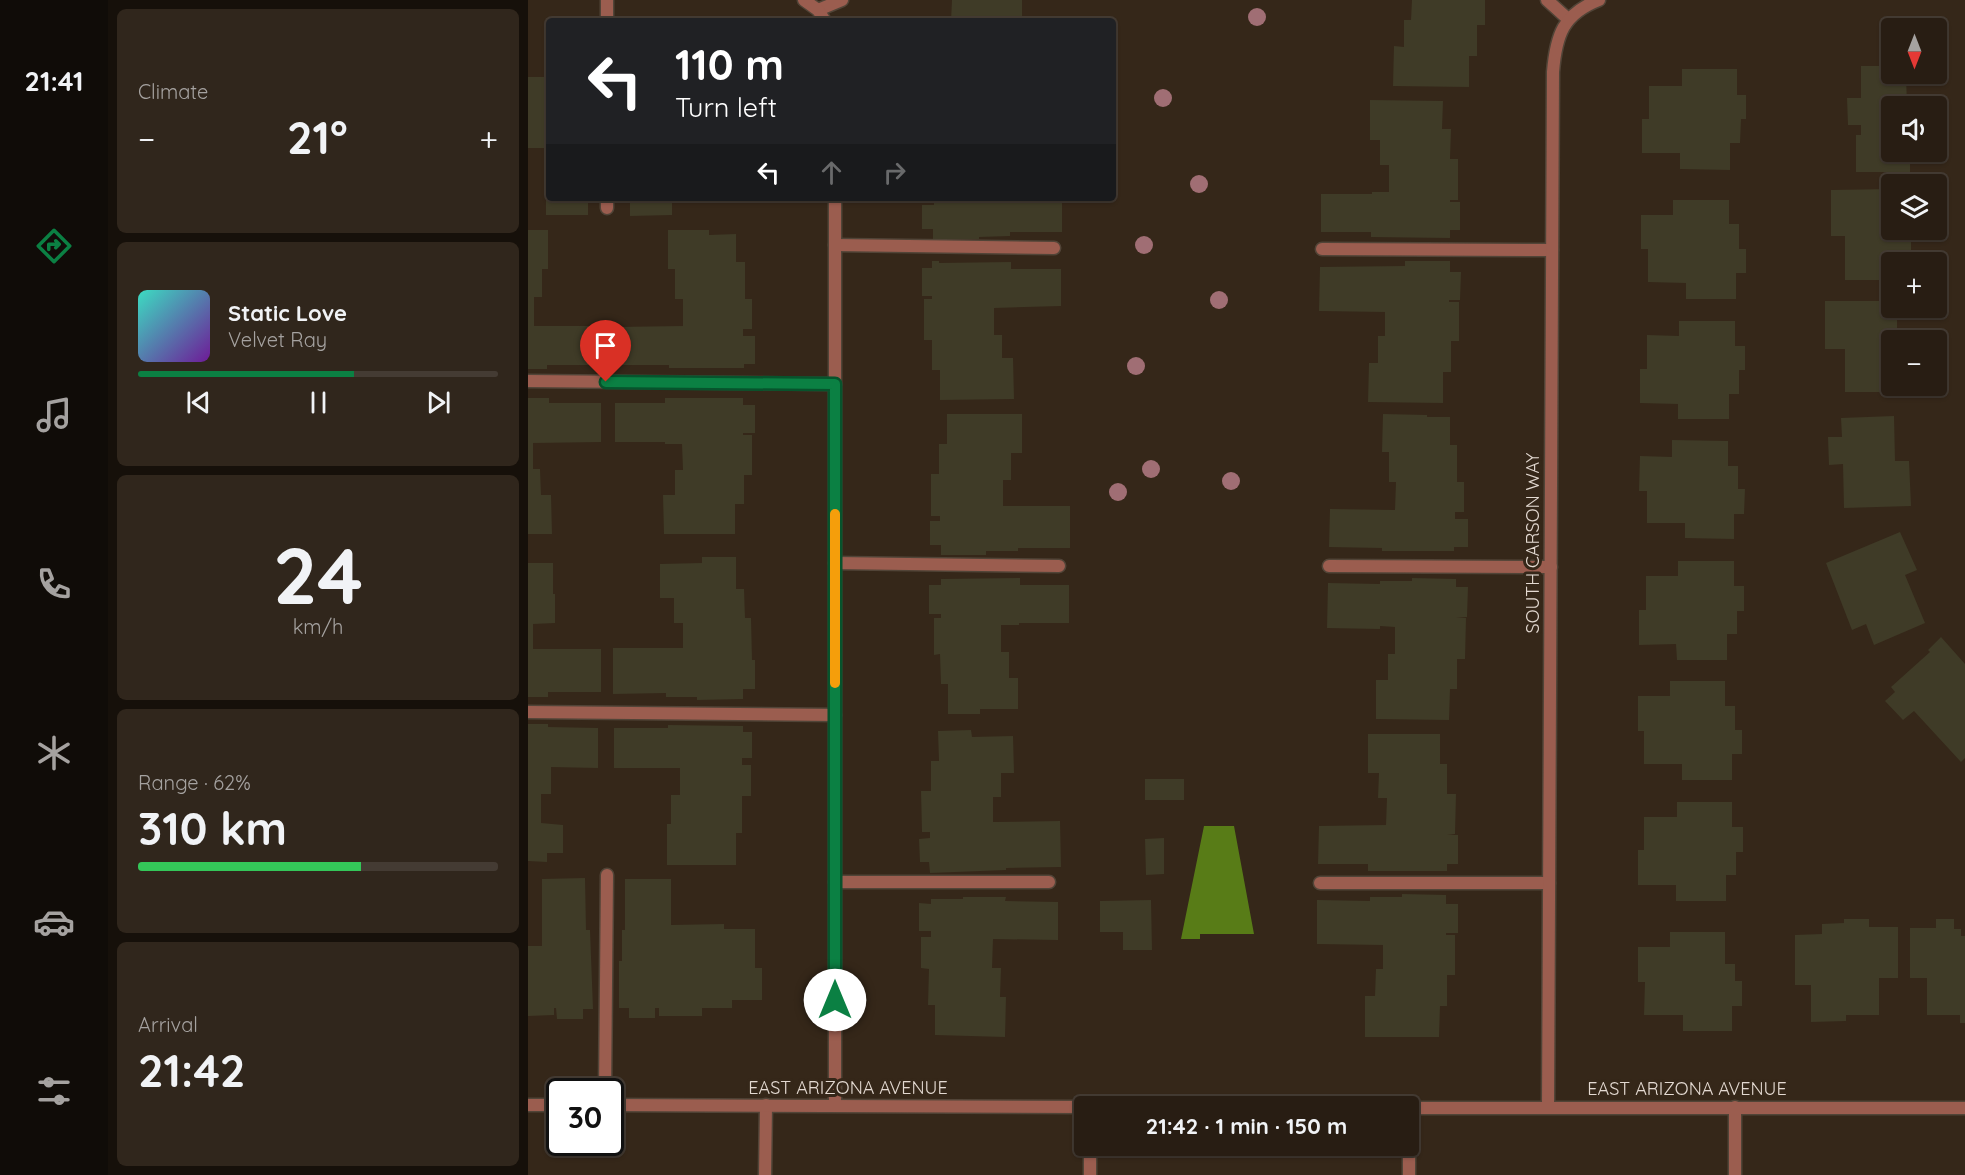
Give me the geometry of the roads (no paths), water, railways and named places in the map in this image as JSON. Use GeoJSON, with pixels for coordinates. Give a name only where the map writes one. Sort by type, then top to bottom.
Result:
{"type":"FeatureCollection","features":[{"type":"Feature","properties":{"kind":"street"},"geometry":{"type":"LineString","coordinates":[[607,0],[607,18]]}},
{"type":"Feature","properties":{"kind":"street"},"geometry":{"type":"LineString","coordinates":[[804,0],[818,10],[823,18]]}},
{"type":"Feature","properties":{"kind":"street"},"geometry":{"type":"LineString","coordinates":[[818,10],[842,0]]}},
{"type":"Feature","properties":{"kind":"street"},"geometry":{"type":"LineString","coordinates":[[1547,0],[1568,19],[1589,4],[1599,0]]}},
{"type":"Feature","properties":{"kind":"street","name":"SOUTH CARSON WAY"},"geometry":{"type":"LineString","coordinates":[[1548,1107],[1553,72],[1557,40],[1568,19]]}},
{"type":"Feature","properties":{"kind":"street"},"geometry":{"type":"LineString","coordinates":[[835,201],[835,1106]]}},
{"type":"Feature","properties":{"kind":"street"},"geometry":{"type":"LineString","coordinates":[[835,245],[1054,248]]}},
{"type":"Feature","properties":{"kind":"street"},"geometry":{"type":"LineString","coordinates":[[1322,249],[1552,250]]}},
{"type":"Feature","properties":{"kind":"street"},"geometry":{"type":"LineString","coordinates":[[528,381],[835,384]]}},
{"type":"Feature","properties":{"kind":"street"},"geometry":{"type":"LineString","coordinates":[[835,563],[1059,566]]}},
{"type":"Feature","properties":{"kind":"street"},"geometry":{"type":"LineString","coordinates":[[1329,566],[1551,567]]}},
{"type":"Feature","properties":{"kind":"street"},"geometry":{"type":"LineString","coordinates":[[528,712],[835,715]]}},
{"type":"Feature","properties":{"kind":"street"},"geometry":{"type":"LineString","coordinates":[[605,1078],[607,875]]}},
{"type":"Feature","properties":{"kind":"street"},"geometry":{"type":"LineString","coordinates":[[835,882],[1049,882]]}},
{"type":"Feature","properties":{"kind":"street"},"geometry":{"type":"LineString","coordinates":[[1320,883],[1549,883]]}},
{"type":"Feature","properties":{"kind":"street"},"geometry":{"type":"LineString","coordinates":[[528,1105],[546,1105]]}},
{"type":"Feature","properties":{"kind":"street","name":"EAST ARIZONA AVENUE"},"geometry":{"type":"LineString","coordinates":[[624,1105],[1074,1107]]}},
{"type":"Feature","properties":{"kind":"street"},"geometry":{"type":"LineString","coordinates":[[765,1175],[766,1106]]}},
{"type":"Feature","properties":{"kind":"street"},"geometry":{"type":"LineString","coordinates":[[1735,1107],[1735,1175]]}},
{"type":"Feature","properties":{"kind":"street","name":"EAST ARIZONA AVENUE"},"geometry":{"type":"LineString","coordinates":[[1419,1108],[1965,1108]]}},
{"type":"Feature","properties":{"kind":"street"},"geometry":{"type":"LineString","coordinates":[[1090,1156],[1090,1175]]}},
{"type":"Feature","properties":{"kind":"street"},"geometry":{"type":"LineString","coordinates":[[1409,1156],[1409,1175]]}}]}
